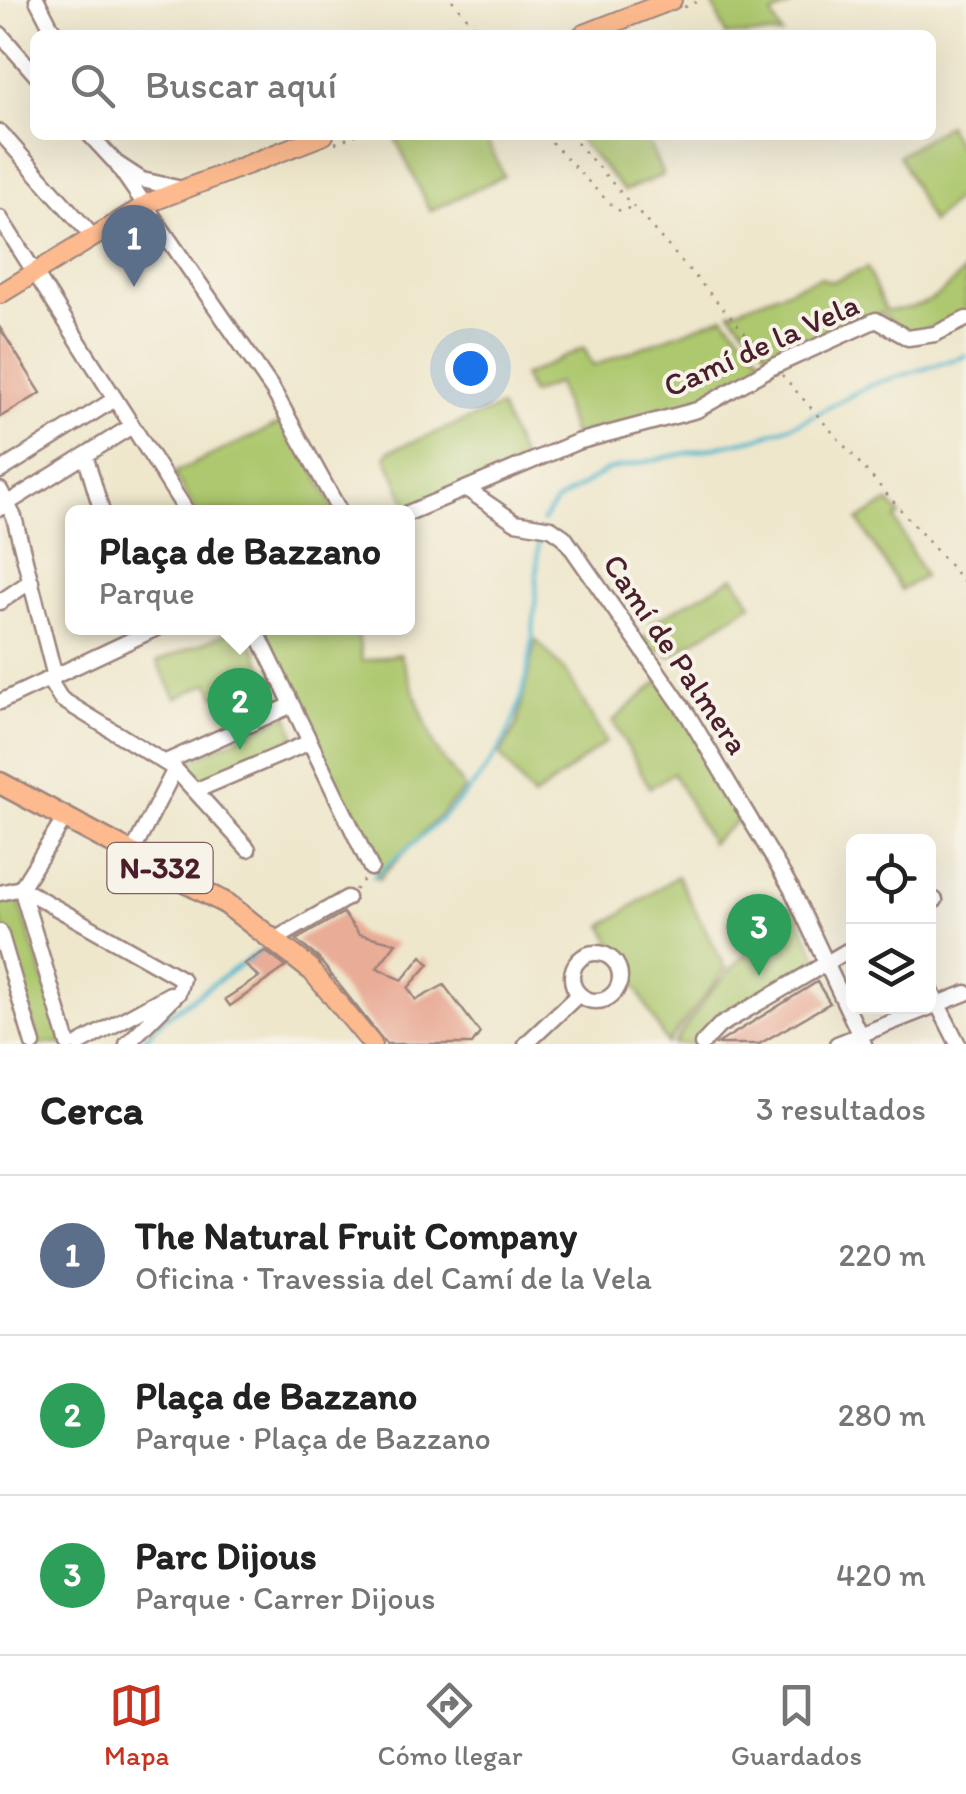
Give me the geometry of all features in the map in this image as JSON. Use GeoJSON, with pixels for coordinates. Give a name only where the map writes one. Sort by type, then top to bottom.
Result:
{"type":"FeatureCollection","features":[{"type":"Feature","properties":{"kind":"highway","name":"N-332"},"geometry":{"type":"LineString","coordinates":[[0,783],[227,904],[309,968]]}},
{"type":"Feature","properties":{"kind":"main road"},"geometry":{"type":"LineString","coordinates":[[595,30],[672,0]]}},
{"type":"Feature","properties":{"kind":"main road"},"geometry":{"type":"LineString","coordinates":[[0,294],[144,205],[311,140]]}},
{"type":"Feature","properties":{"kind":"main road"},"geometry":{"type":"LineString","coordinates":[[309,968],[372,1044]]}},
{"type":"Feature","properties":{"kind":"street"},"geometry":{"type":"LineString","coordinates":[[38,0],[53,30]]}},
{"type":"Feature","properties":{"kind":"street"},"geometry":{"type":"LineString","coordinates":[[0,34],[30,68]]}},
{"type":"Feature","properties":{"kind":"street"},"geometry":{"type":"LineString","coordinates":[[0,63],[16,53]]}},
{"type":"Feature","properties":{"kind":"street"},"geometry":{"type":"LineString","coordinates":[[0,132],[93,237]]}},
{"type":"Feature","properties":{"kind":"street"},"geometry":{"type":"LineString","coordinates":[[102,142],[273,390],[336,505]]}},
{"type":"Feature","properties":{"kind":"street"},"geometry":{"type":"LineString","coordinates":[[116,163],[142,180],[183,190]]}},
{"type":"Feature","properties":{"kind":"street"},"geometry":{"type":"LineString","coordinates":[[0,218],[183,505]]}},
{"type":"Feature","properties":{"kind":"street","name":"Camí de la Vela"},"geometry":{"type":"LineString","coordinates":[[415,509],[577,442],[697,410],[774,366],[876,320],[908,338],[935,334],[966,319]]}},
{"type":"Feature","properties":{"kind":"street"},"geometry":{"type":"LineString","coordinates":[[0,470],[115,399]]}},
{"type":"Feature","properties":{"kind":"street"},"geometry":{"type":"LineString","coordinates":[[132,426],[3,500],[30,581],[52,679],[61,699],[170,766],[197,790],[248,849]]}},
{"type":"Feature","properties":{"kind":"street"},"geometry":{"type":"LineString","coordinates":[[86,455],[100,505]]}},
{"type":"Feature","properties":{"kind":"street","name":"Camí de Palmera"},"geometry":{"type":"LineString","coordinates":[[468,490],[516,522],[551,528],[564,537],[688,715],[796,897],[861,1038]]}},
{"type":"Feature","properties":{"kind":"street"},"geometry":{"type":"LineString","coordinates":[[0,602],[30,581]]}},
{"type":"Feature","properties":{"kind":"street"},"geometry":{"type":"LineString","coordinates":[[0,702],[52,679],[132,635]]}},
{"type":"Feature","properties":{"kind":"street"},"geometry":{"type":"LineString","coordinates":[[258,635],[372,868]]}},
{"type":"Feature","properties":{"kind":"street"},"geometry":{"type":"LineString","coordinates":[[132,853],[170,766],[292,705]]}},
{"type":"Feature","properties":{"kind":"street"},"geometry":{"type":"LineString","coordinates":[[197,790],[310,742]]}},
{"type":"Feature","properties":{"kind":"street"},"geometry":{"type":"LineString","coordinates":[[0,893],[20,888],[65,818]]}},
{"type":"Feature","properties":{"kind":"street"},"geometry":{"type":"LineString","coordinates":[[20,888],[183,984]]}},
{"type":"Feature","properties":{"kind":"street"},"geometry":{"type":"LineString","coordinates":[[20,888],[68,1044]]}},
{"type":"Feature","properties":{"kind":"street"},"geometry":{"type":"LineString","coordinates":[[276,939],[347,898]]}},
{"type":"Feature","properties":{"kind":"street"},"geometry":{"type":"LineString","coordinates":[[0,932],[6,974],[33,1044]]}},
{"type":"Feature","properties":{"kind":"street"},"geometry":{"type":"LineString","coordinates":[[702,1044],[719,1026],[846,951]]}},
{"type":"Feature","properties":{"kind":"street"},"geometry":{"type":"LineString","coordinates":[[79,1044],[183,984]]}},
{"type":"Feature","properties":{"kind":"street"},"geometry":{"type":"LineString","coordinates":[[127,1044],[183,984]]}},
{"type":"Feature","properties":{"kind":"street"},"geometry":{"type":"LineString","coordinates":[[837,1044],[861,1038],[966,993]]}},
{"type":"Feature","properties":{"kind":"street"},"geometry":{"type":"LineString","coordinates":[[526,1044],[579,994]]}},
{"type":"Feature","properties":{"kind":"street"},"geometry":{"type":"LineString","coordinates":[[936,1000],[958,1044]]}},
{"type":"Feature","properties":{"kind":"path"},"geometry":{"type":"LineString","coordinates":[[452,0],[478,30]]}},
{"type":"Feature","properties":{"kind":"path"},"geometry":{"type":"LineString","coordinates":[[549,140],[583,172],[612,209],[623,212],[632,206]]}},
{"type":"Feature","properties":{"kind":"path"},"geometry":{"type":"LineString","coordinates":[[574,140],[966,584]]}},
{"type":"Feature","properties":{"kind":"path"},"geometry":{"type":"LineString","coordinates":[[347,898],[372,868]]}},
{"type":"Feature","properties":{"kind":"green space"},"geometry":{"type":"Polygon","coordinates":[[[711,0],[801,0],[772,15],[780,30],[724,30],[711,0]]]}},
{"type":"Feature","properties":{"kind":"green space"},"geometry":{"type":"Polygon","coordinates":[[[947,125],[966,161],[966,189],[931,223],[899,155],[923,140],[936,140],[936,132],[947,125]]]}},
{"type":"Feature","properties":{"kind":"green space"},"geometry":{"type":"Polygon","coordinates":[[[396,140],[486,140],[504,176],[430,211],[396,140]]]}},
{"type":"Feature","properties":{"kind":"green space"},"geometry":{"type":"Polygon","coordinates":[[[579,140],[647,140],[663,175],[624,191],[579,140]]]}},
{"type":"Feature","properties":{"kind":"green space"},"geometry":{"type":"Polygon","coordinates":[[[867,268],[885,310],[921,305],[966,269],[966,314],[912,335],[880,313],[776,362],[730,312],[820,277],[831,282],[867,268]]]}},
{"type":"Feature","properties":{"kind":"green space"},"geometry":{"type":"Polygon","coordinates":[[[724,316],[763,359],[763,368],[702,405],[573,436],[557,383],[531,394],[523,376],[584,348],[593,366],[724,316]]]}},
{"type":"Feature","properties":{"kind":"green space"},"geometry":{"type":"Polygon","coordinates":[[[500,407],[524,464],[415,507],[407,505],[386,456],[389,451],[500,407]]]}},
{"type":"Feature","properties":{"kind":"green space"},"geometry":{"type":"Polygon","coordinates":[[[288,420],[332,505],[192,505],[173,473],[288,420]]]}},
{"type":"Feature","properties":{"kind":"green space"},"geometry":{"type":"Polygon","coordinates":[[[889,502],[900,515],[895,519],[924,576],[901,590],[858,520],[889,502]]]}},
{"type":"Feature","properties":{"kind":"green space"},"geometry":{"type":"Polygon","coordinates":[[[734,577],[752,604],[670,656],[664,648],[653,654],[642,639],[655,631],[651,623],[734,577]]]}},
{"type":"Feature","properties":{"kind":"green space"},"geometry":{"type":"Polygon","coordinates":[[[221,635],[248,635],[266,673],[215,696],[209,683],[176,698],[157,662],[221,635]]]}},
{"type":"Feature","properties":{"kind":"green space"},"geometry":{"type":"Polygon","coordinates":[[[266,635],[358,635],[362,661],[400,654],[435,748],[465,789],[379,879],[266,635]]]}},
{"type":"Feature","properties":{"kind":"green space"},"geometry":{"type":"Polygon","coordinates":[[[536,640],[567,673],[606,742],[533,798],[500,755],[517,725],[536,640]]]}},
{"type":"Feature","properties":{"kind":"green space"},"geometry":{"type":"Polygon","coordinates":[[[660,680],[745,814],[711,843],[673,773],[650,788],[613,721],[660,680]]]}},
{"type":"Feature","properties":{"kind":"green space"},"geometry":{"type":"Polygon","coordinates":[[[288,714],[297,742],[200,784],[180,765],[288,714]]]}},
{"type":"Feature","properties":{"kind":"green space"},"geometry":{"type":"Polygon","coordinates":[[[677,876],[726,968],[667,1044],[603,926],[677,876]]]}},
{"type":"Feature","properties":{"kind":"green space"},"geometry":{"type":"Polygon","coordinates":[[[17,895],[65,1044],[38,1044],[0,917],[0,899],[17,895]]]}},
{"type":"Feature","properties":{"kind":"green space"},"geometry":{"type":"Polygon","coordinates":[[[793,902],[819,962],[706,1031],[695,1044],[673,1044],[711,991],[793,902]]]}},
{"type":"Feature","properties":{"kind":"building"},"geometry":{"type":"Polygon","coordinates":[[[0,328],[41,393],[0,417],[0,328]]]}},
{"type":"Feature","properties":{"kind":"building"},"geometry":{"type":"Polygon","coordinates":[[[343,913],[359,934],[396,943],[377,968],[402,980],[422,956],[429,964],[408,988],[416,1000],[444,985],[480,1033],[472,1044],[386,1044],[318,958],[296,940],[343,913]]]}},
{"type":"Feature","properties":{"kind":"building"},"geometry":{"type":"Polygon","coordinates":[[[265,951],[286,967],[230,1006],[225,999],[259,977],[244,964],[265,951]]]}},
{"type":"Feature","properties":{"kind":"building"},"geometry":{"type":"Polygon","coordinates":[[[817,982],[830,1003],[759,1044],[717,1044],[817,982]]]}},
{"type":"Feature","properties":{"kind":"waterway"},"geometry":{"type":"LineString","coordinates":[[542,522],[556,502],[607,470],[758,438],[803,421],[870,385],[966,356]]}},
{"type":"Feature","properties":{"kind":"waterway"},"geometry":{"type":"LineString","coordinates":[[374,877],[464,795],[506,737],[529,662],[539,532]]}},
{"type":"Feature","properties":{"kind":"waterway"},"geometry":{"type":"LineString","coordinates":[[140,1044],[163,1019],[266,947]]}},
{"type":"Feature","properties":{"kind":"place","name":"The Natural Fruit Company"},"geometry":{"type":"Point","coordinates":[134,287]}},
{"type":"Feature","properties":{"kind":"place","name":"Plaça de Bazzano"},"geometry":{"type":"Point","coordinates":[240,750]}},
{"type":"Feature","properties":{"kind":"place","name":"Parc Dijous"},"geometry":{"type":"Point","coordinates":[759,976]}}]}
